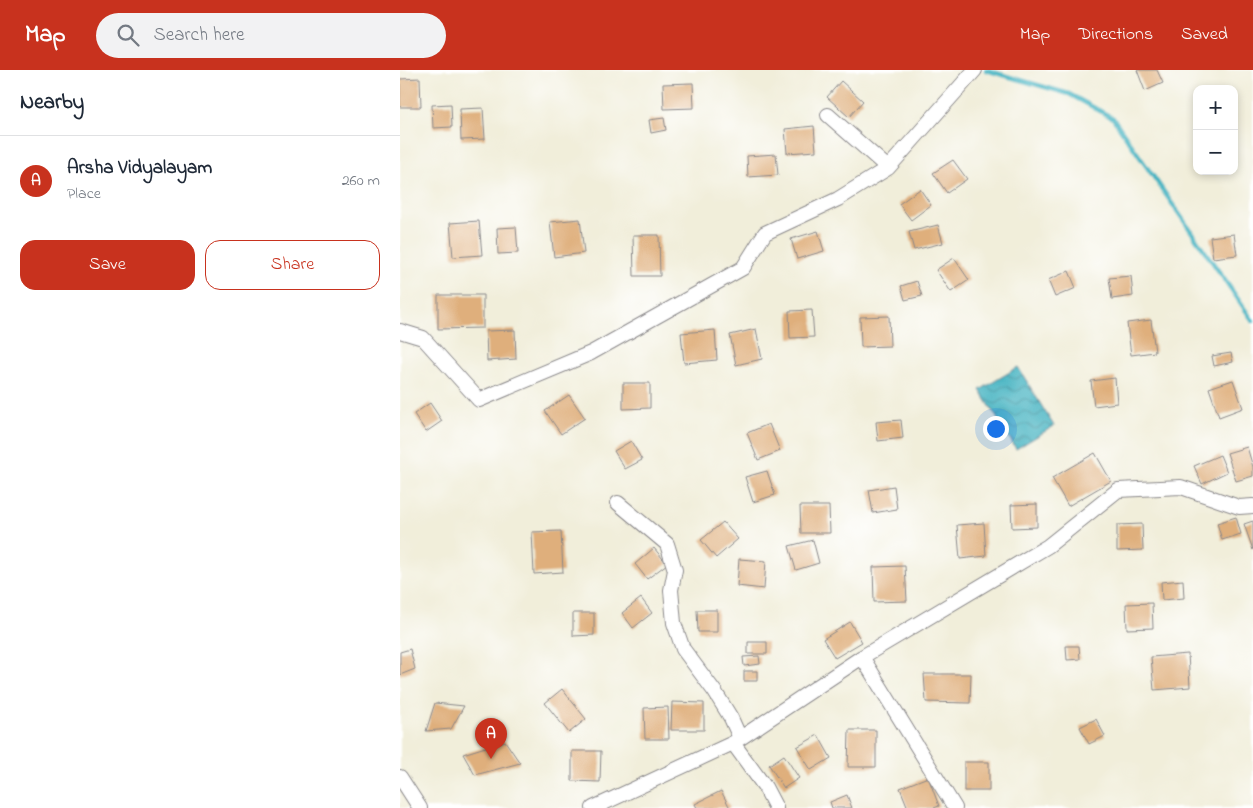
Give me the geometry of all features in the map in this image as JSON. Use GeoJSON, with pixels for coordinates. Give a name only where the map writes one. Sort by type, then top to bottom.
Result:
{"type":"FeatureCollection","features":[{"type":"Feature","properties":{"kind":"street"},"geometry":{"type":"LineString","coordinates":[[400,331],[423,338],[479,400],[590,353],[743,268],[765,233],[838,198],[888,168],[972,73]]}},
{"type":"Feature","properties":{"kind":"street"},"geometry":{"type":"LineString","coordinates":[[828,115],[888,168]]}},
{"type":"Feature","properties":{"kind":"street"},"geometry":{"type":"LineString","coordinates":[[593,808],[737,740],[862,657],[1048,546],[1118,490],[1181,487],[1239,507],[1253,506]]}},
{"type":"Feature","properties":{"kind":"street"},"geometry":{"type":"LineString","coordinates":[[618,503],[668,544],[675,570],[671,590],[674,623],[683,649],[731,718],[737,740],[776,808]]}},
{"type":"Feature","properties":{"kind":"street"},"geometry":{"type":"LineString","coordinates":[[862,657],[955,808]]}},
{"type":"Feature","properties":{"kind":"street"},"geometry":{"type":"LineString","coordinates":[[400,777],[420,808]]}},
{"type":"Feature","properties":{"kind":"water"},"geometry":{"type":"Polygon","coordinates":[[[1018,367],[1054,426],[1016,449],[980,390],[1018,367]]]}},
{"type":"Feature","properties":{"kind":"building"},"geometry":{"type":"Polygon","coordinates":[[[1137,70],[1157,70],[1163,83],[1145,91],[1137,70]]]}},
{"type":"Feature","properties":{"kind":"building"},"geometry":{"type":"Polygon","coordinates":[[[420,78],[421,107],[400,107],[400,79],[420,78]]]}},
{"type":"Feature","properties":{"kind":"building"},"geometry":{"type":"Polygon","coordinates":[[[841,81],[863,101],[849,117],[827,97],[841,81]]]}},
{"type":"Feature","properties":{"kind":"building"},"geometry":{"type":"Polygon","coordinates":[[[693,83],[694,108],[664,109],[663,84],[693,83]]]}},
{"type":"Feature","properties":{"kind":"building"},"geometry":{"type":"Polygon","coordinates":[[[451,104],[452,127],[433,128],[432,105],[451,104]]]}},
{"type":"Feature","properties":{"kind":"building"},"geometry":{"type":"Polygon","coordinates":[[[483,108],[485,139],[461,140],[460,109],[483,108]]]}},
{"type":"Feature","properties":{"kind":"building"},"geometry":{"type":"Polygon","coordinates":[[[664,118],[666,130],[651,133],[649,120],[664,118]]]}},
{"type":"Feature","properties":{"kind":"building"},"geometry":{"type":"Polygon","coordinates":[[[814,126],[816,151],[787,153],[785,129],[814,126]]]}},
{"type":"Feature","properties":{"kind":"building"},"geometry":{"type":"Polygon","coordinates":[[[776,154],[778,175],[748,177],[747,156],[776,154]]]}},
{"type":"Feature","properties":{"kind":"building"},"geometry":{"type":"Polygon","coordinates":[[[953,160],[967,179],[947,193],[933,173],[953,160]]]}},
{"type":"Feature","properties":{"kind":"building"},"geometry":{"type":"Polygon","coordinates":[[[920,189],[931,205],[911,220],[899,204],[920,189]]]}},
{"type":"Feature","properties":{"kind":"building"},"geometry":{"type":"Polygon","coordinates":[[[580,219],[584,253],[554,257],[550,222],[580,219]]]}},
{"type":"Feature","properties":{"kind":"building"},"geometry":{"type":"Polygon","coordinates":[[[479,221],[482,255],[453,257],[450,223],[479,221]]]}},
{"type":"Feature","properties":{"kind":"building"},"geometry":{"type":"Polygon","coordinates":[[[938,225],[943,243],[914,250],[909,232],[938,225]]]}},
{"type":"Feature","properties":{"kind":"building"},"geometry":{"type":"Polygon","coordinates":[[[516,227],[518,253],[498,254],[497,228],[516,227]]]}},
{"type":"Feature","properties":{"kind":"building"},"geometry":{"type":"Polygon","coordinates":[[[818,231],[824,251],[797,259],[791,239],[818,231]]]}},
{"type":"Feature","properties":{"kind":"building"},"geometry":{"type":"Polygon","coordinates":[[[1234,234],[1237,255],[1213,258],[1210,237],[1234,234]]]}},
{"type":"Feature","properties":{"kind":"building"},"geometry":{"type":"Polygon","coordinates":[[[633,235],[659,235],[660,276],[634,276],[633,235]]]}},
{"type":"Feature","properties":{"kind":"building"},"geometry":{"type":"Polygon","coordinates":[[[954,258],[969,280],[951,292],[936,270],[954,258]]]}},
{"type":"Feature","properties":{"kind":"building"},"geometry":{"type":"Polygon","coordinates":[[[1069,271],[1076,288],[1055,297],[1048,280],[1069,271]]]}},
{"type":"Feature","properties":{"kind":"building"},"geometry":{"type":"Polygon","coordinates":[[[1131,276],[1133,296],[1112,299],[1109,278],[1131,276]]]}},
{"type":"Feature","properties":{"kind":"building"},"geometry":{"type":"Polygon","coordinates":[[[917,281],[922,296],[905,300],[901,286],[917,281]]]}},
{"type":"Feature","properties":{"kind":"building"},"geometry":{"type":"Polygon","coordinates":[[[438,295],[483,295],[483,328],[438,329],[438,295]]]}},
{"type":"Feature","properties":{"kind":"building"},"geometry":{"type":"Polygon","coordinates":[[[812,310],[814,337],[790,338],[789,311],[812,310]]]}},
{"type":"Feature","properties":{"kind":"building"},"geometry":{"type":"Polygon","coordinates":[[[889,316],[890,346],[861,347],[860,317],[889,316]]]}},
{"type":"Feature","properties":{"kind":"building"},"geometry":{"type":"Polygon","coordinates":[[[1151,320],[1155,352],[1131,355],[1127,323],[1151,320]]]}},
{"type":"Feature","properties":{"kind":"building"},"geometry":{"type":"Polygon","coordinates":[[[756,329],[762,359],[736,365],[730,335],[756,329]]]}},
{"type":"Feature","properties":{"kind":"building"},"geometry":{"type":"Polygon","coordinates":[[[515,330],[516,359],[487,361],[486,331],[515,330]]]}},
{"type":"Feature","properties":{"kind":"building"},"geometry":{"type":"Polygon","coordinates":[[[715,330],[717,360],[684,363],[681,333],[715,330]]]}},
{"type":"Feature","properties":{"kind":"building"},"geometry":{"type":"Polygon","coordinates":[[[1231,353],[1233,362],[1214,366],[1212,356],[1231,353]]]}},
{"type":"Feature","properties":{"kind":"building"},"geometry":{"type":"Polygon","coordinates":[[[1115,378],[1117,403],[1094,406],[1091,381],[1115,378]]]}},
{"type":"Feature","properties":{"kind":"building"},"geometry":{"type":"Polygon","coordinates":[[[1233,380],[1243,408],[1219,417],[1209,388],[1233,380]]]}},
{"type":"Feature","properties":{"kind":"building"},"geometry":{"type":"Polygon","coordinates":[[[623,383],[650,383],[650,408],[623,409],[623,383]]]}},
{"type":"Feature","properties":{"kind":"building"},"geometry":{"type":"Polygon","coordinates":[[[569,395],[585,418],[561,434],[545,411],[569,395]]]}},
{"type":"Feature","properties":{"kind":"building"},"geometry":{"type":"Polygon","coordinates":[[[430,403],[442,421],[426,432],[414,414],[430,403]]]}},
{"type":"Feature","properties":{"kind":"building"},"geometry":{"type":"Polygon","coordinates":[[[901,420],[903,438],[878,441],[876,422],[901,420]]]}},
{"type":"Feature","properties":{"kind":"building"},"geometry":{"type":"Polygon","coordinates":[[[769,424],[780,451],[758,460],[747,433],[769,424]]]}},
{"type":"Feature","properties":{"kind":"building"},"geometry":{"type":"Polygon","coordinates":[[[631,441],[642,460],[625,469],[614,451],[631,441]]]}},
{"type":"Feature","properties":{"kind":"building"},"geometry":{"type":"Polygon","coordinates":[[[1247,447],[1253,467],[1253,476],[1236,481],[1227,453],[1247,447]]]}},
{"type":"Feature","properties":{"kind":"building"},"geometry":{"type":"Polygon","coordinates":[[[1095,453],[1111,481],[1068,506],[1052,478],[1095,453]]]}},
{"type":"Feature","properties":{"kind":"building"},"geometry":{"type":"Polygon","coordinates":[[[1220,455],[1227,472],[1202,484],[1194,466],[1220,455]]]}},
{"type":"Feature","properties":{"kind":"building"},"geometry":{"type":"Polygon","coordinates":[[[767,471],[775,495],[753,502],[745,477],[767,471]]]}},
{"type":"Feature","properties":{"kind":"building"},"geometry":{"type":"Polygon","coordinates":[[[894,486],[897,509],[873,513],[869,490],[894,486]]]}},
{"type":"Feature","properties":{"kind":"building"},"geometry":{"type":"Polygon","coordinates":[[[1037,504],[1037,527],[1012,528],[1011,505],[1037,504]]]}},
{"type":"Feature","properties":{"kind":"building"},"geometry":{"type":"Polygon","coordinates":[[[800,506],[829,506],[830,533],[801,533],[800,506]]]}},
{"type":"Feature","properties":{"kind":"building"},"geometry":{"type":"Polygon","coordinates":[[[1236,517],[1241,534],[1222,540],[1217,523],[1236,517]]]}},
{"type":"Feature","properties":{"kind":"building"},"geometry":{"type":"Polygon","coordinates":[[[1253,521],[1253,550],[1244,524],[1253,521]]]}},
{"type":"Feature","properties":{"kind":"building"},"geometry":{"type":"Polygon","coordinates":[[[723,522],[738,539],[716,558],[701,540],[723,522]]]}},
{"type":"Feature","properties":{"kind":"building"},"geometry":{"type":"Polygon","coordinates":[[[984,523],[986,556],[960,559],[957,525],[984,523]]]}},
{"type":"Feature","properties":{"kind":"building"},"geometry":{"type":"Polygon","coordinates":[[[1142,524],[1143,550],[1117,551],[1117,525],[1142,524]]]}},
{"type":"Feature","properties":{"kind":"building"},"geometry":{"type":"Polygon","coordinates":[[[561,531],[563,572],[534,574],[532,532],[561,531]]]}},
{"type":"Feature","properties":{"kind":"building"},"geometry":{"type":"Polygon","coordinates":[[[813,540],[819,563],[796,570],[789,546],[813,540]]]}},
{"type":"Feature","properties":{"kind":"building"},"geometry":{"type":"Polygon","coordinates":[[[654,548],[667,564],[647,579],[635,564],[654,548]]]}},
{"type":"Feature","properties":{"kind":"building"},"geometry":{"type":"Polygon","coordinates":[[[739,559],[766,561],[764,589],[737,586],[739,559]]]}},
{"type":"Feature","properties":{"kind":"building"},"geometry":{"type":"Polygon","coordinates":[[[905,566],[907,601],[874,602],[873,567],[905,566]]]}},
{"type":"Feature","properties":{"kind":"building"},"geometry":{"type":"Polygon","coordinates":[[[1183,580],[1184,598],[1162,600],[1161,582],[1183,580]]]}},
{"type":"Feature","properties":{"kind":"building"},"geometry":{"type":"Polygon","coordinates":[[[641,598],[652,613],[633,628],[622,613],[641,598]]]}},
{"type":"Feature","properties":{"kind":"building"},"geometry":{"type":"Polygon","coordinates":[[[1152,603],[1153,628],[1127,629],[1126,604],[1152,603]]]}},
{"type":"Feature","properties":{"kind":"building"},"geometry":{"type":"Polygon","coordinates":[[[697,610],[717,610],[717,632],[698,632],[697,610]]]}},
{"type":"Feature","properties":{"kind":"building"},"geometry":{"type":"Polygon","coordinates":[[[573,613],[594,613],[594,635],[573,636],[573,613]]]}},
{"type":"Feature","properties":{"kind":"building"},"geometry":{"type":"Polygon","coordinates":[[[850,622],[862,642],[835,658],[823,639],[850,622]]]}},
{"type":"Feature","properties":{"kind":"building"},"geometry":{"type":"Polygon","coordinates":[[[748,642],[767,642],[767,654],[748,654],[748,642]]]}},
{"type":"Feature","properties":{"kind":"building"},"geometry":{"type":"Polygon","coordinates":[[[1066,646],[1079,646],[1080,659],[1067,660],[1066,646]]]}},
{"type":"Feature","properties":{"kind":"building"},"geometry":{"type":"Polygon","coordinates":[[[410,649],[415,669],[400,675],[400,652],[410,649]]]}},
{"type":"Feature","properties":{"kind":"building"},"geometry":{"type":"Polygon","coordinates":[[[1188,654],[1190,687],[1154,690],[1151,657],[1188,654]]]}},
{"type":"Feature","properties":{"kind":"building"},"geometry":{"type":"Polygon","coordinates":[[[759,656],[760,664],[744,666],[743,657],[759,656]]]}},
{"type":"Feature","properties":{"kind":"building"},"geometry":{"type":"Polygon","coordinates":[[[744,671],[757,671],[757,681],[744,681],[744,671]]]}},
{"type":"Feature","properties":{"kind":"building"},"geometry":{"type":"Polygon","coordinates":[[[924,674],[971,674],[970,703],[926,702],[924,674]]]}},
{"type":"Feature","properties":{"kind":"building"},"geometry":{"type":"Polygon","coordinates":[[[562,689],[586,719],[569,733],[545,703],[562,689]]]}},
{"type":"Feature","properties":{"kind":"building"},"geometry":{"type":"Polygon","coordinates":[[[672,702],[704,703],[704,730],[671,730],[672,702]]]}},
{"type":"Feature","properties":{"kind":"building"},"geometry":{"type":"Polygon","coordinates":[[[435,703],[464,706],[451,729],[426,731],[435,703]]]}},
{"type":"Feature","properties":{"kind":"building"},"geometry":{"type":"Polygon","coordinates":[[[668,707],[669,739],[645,739],[644,708],[668,707]]]}},
{"type":"Feature","properties":{"kind":"building"},"geometry":{"type":"Polygon","coordinates":[[[1096,719],[1105,736],[1089,744],[1080,727],[1096,719]]]}},
{"type":"Feature","properties":{"kind":"building"},"geometry":{"type":"Polygon","coordinates":[[[849,730],[876,730],[876,767],[848,767],[849,730]]]}},
{"type":"Feature","properties":{"kind":"building"},"geometry":{"type":"Polygon","coordinates":[[[818,735],[831,758],[811,770],[797,747],[818,735]]]}},
{"type":"Feature","properties":{"kind":"building"},"geometry":{"type":"Polygon","coordinates":[[[505,741],[520,763],[475,775],[463,754],[505,741]]]}},
{"type":"Feature","properties":{"kind":"building"},"geometry":{"type":"Polygon","coordinates":[[[572,751],[601,751],[600,782],[572,781],[572,751]]]}},
{"type":"Feature","properties":{"kind":"building"},"geometry":{"type":"Polygon","coordinates":[[[784,755],[799,778],[784,788],[769,765],[784,755]]]}},
{"type":"Feature","properties":{"kind":"building"},"geometry":{"type":"Polygon","coordinates":[[[964,762],[989,762],[989,791],[964,791],[964,762]]]}},
{"type":"Feature","properties":{"kind":"building"},"geometry":{"type":"Polygon","coordinates":[[[928,777],[939,806],[934,808],[908,808],[900,788],[928,777]]]}},
{"type":"Feature","properties":{"kind":"building"},"geometry":{"type":"Polygon","coordinates":[[[721,791],[730,808],[697,808],[695,804],[721,791]]]}},
{"type":"Feature","properties":{"kind":"building"},"geometry":{"type":"Polygon","coordinates":[[[847,795],[852,808],[832,808],[830,802],[847,795]]]}},
{"type":"Feature","properties":{"kind":"waterway"},"geometry":{"type":"LineString","coordinates":[[986,70],[1069,94],[1113,118],[1253,321]]}},
{"type":"Feature","properties":{"kind":"place","name":"Arsha Vidyalayam"},"geometry":{"type":"Point","coordinates":[491,759]}}]}
